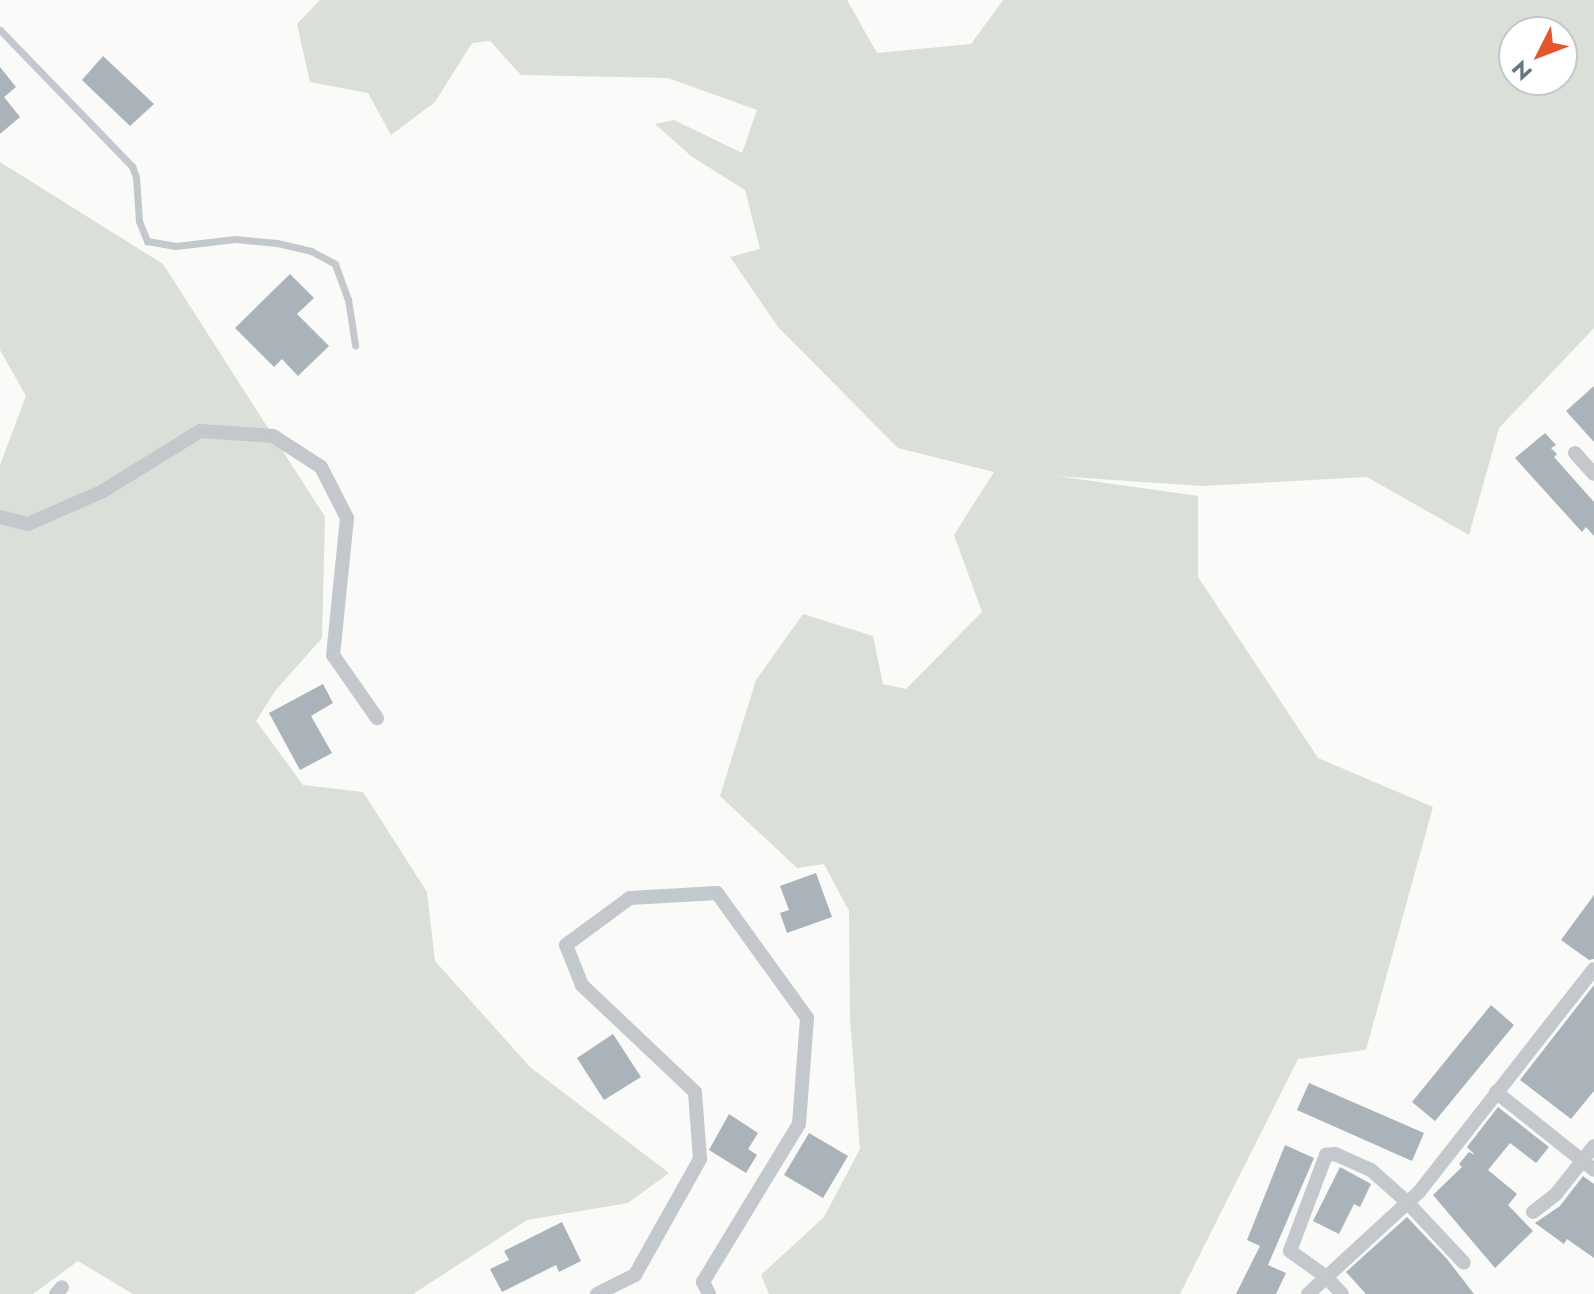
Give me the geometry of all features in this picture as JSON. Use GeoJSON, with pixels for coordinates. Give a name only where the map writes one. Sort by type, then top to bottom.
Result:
{"type":"FeatureCollection","features":[{"type":"Feature","properties":{"kind":"street"},"geometry":{"type":"LineString","coordinates":[[0,517],[28,524],[103,491],[200,431],[273,436],[321,467],[347,518],[333,655],[377,718]]}},
{"type":"Feature","properties":{"kind":"street"},"geometry":{"type":"LineString","coordinates":[[1575,453],[1594,474]]}},
{"type":"Feature","properties":{"kind":"street"},"geometry":{"type":"LineString","coordinates":[[597,1294],[635,1275],[700,1159],[695,1092],[582,985],[566,945],[630,898],[717,893],[807,1018],[799,1124],[703,1282],[709,1294]]}},
{"type":"Feature","properties":{"kind":"street"},"geometry":{"type":"LineString","coordinates":[[1308,1294],[1419,1192],[1594,969]]}},
{"type":"Feature","properties":{"kind":"street"},"geometry":{"type":"LineString","coordinates":[[1496,1092],[1588,1166]]}},
{"type":"Feature","properties":{"kind":"street"},"geometry":{"type":"LineString","coordinates":[[1533,1212],[1588,1166],[1594,1146]]}},
{"type":"Feature","properties":{"kind":"street"},"geometry":{"type":"LineString","coordinates":[[1342,1294],[1325,1276],[1290,1251],[1326,1155],[1335,1154],[1371,1170],[1407,1202],[1464,1263]]}},
{"type":"Feature","properties":{"kind":"lane"},"geometry":{"type":"LineString","coordinates":[[0,30],[132,166],[136,177],[139,221],[147,241],[176,246],[235,239],[277,243],[311,251],[335,264],[348,299],[355,345]]}},
{"type":"Feature","properties":{"kind":"shaded area"},"geometry":{"type":"Polygon","coordinates":[[[320,0],[847,0],[877,53],[971,44],[1003,0],[1594,0],[1594,328],[1499,428],[1469,535],[1367,477],[1202,486],[1056,476],[1198,496],[1198,577],[1318,758],[1433,807],[1366,1050],[1298,1059],[1180,1294],[769,1294],[761,1275],[824,1217],[860,1149],[850,1018],[849,911],[824,864],[797,868],[720,796],[756,680],[803,614],[873,636],[883,684],[906,689],[982,612],[954,535],[994,472],[898,448],[778,327],[730,257],[760,249],[745,190],[691,156],[655,124],[674,120],[742,153],[757,110],[668,78],[521,75],[490,41],[472,43],[435,102],[391,135],[368,93],[310,82],[297,24],[320,0]]]}},
{"type":"Feature","properties":{"kind":"shaded area"},"geometry":{"type":"Polygon","coordinates":[[[0,162],[163,264],[325,517],[322,638],[275,691],[256,721],[303,785],[363,792],[427,892],[435,961],[530,1067],[669,1173],[628,1203],[527,1220],[413,1294],[133,1294],[78,1261],[33,1294],[0,1294],[0,465],[26,396],[0,350],[0,162]]]}},
{"type":"Feature","properties":{"kind":"building"},"geometry":{"type":"Polygon","coordinates":[[[103,56],[154,104],[130,126],[82,80],[103,56]]]}},
{"type":"Feature","properties":{"kind":"building"},"geometry":{"type":"Polygon","coordinates":[[[0,67],[16,87],[4,97],[20,117],[0,134],[0,67]]]}},
{"type":"Feature","properties":{"kind":"building"},"geometry":{"type":"Polygon","coordinates":[[[290,274],[314,298],[297,314],[329,346],[298,376],[282,359],[274,367],[235,328],[290,274]]]}},
{"type":"Feature","properties":{"kind":"building"},"geometry":{"type":"Polygon","coordinates":[[[1594,386],[1594,442],[1566,411],[1594,386]]]}},
{"type":"Feature","properties":{"kind":"building"},"geometry":{"type":"Polygon","coordinates":[[[1545,433],[1556,445],[1551,448],[1557,454],[1554,457],[1594,502],[1594,536],[1586,527],[1582,532],[1515,458],[1545,433]]]}},
{"type":"Feature","properties":{"kind":"building"},"geometry":{"type":"Polygon","coordinates":[[[323,684],[333,703],[311,716],[332,753],[300,770],[269,713],[323,684]]]}},
{"type":"Feature","properties":{"kind":"building"},"geometry":{"type":"Polygon","coordinates":[[[816,873],[832,917],[787,933],[780,913],[789,910],[780,886],[816,873]]]}},
{"type":"Feature","properties":{"kind":"building"},"geometry":{"type":"Polygon","coordinates":[[[1594,895],[1594,959],[1589,960],[1561,940],[1594,895]]]}},
{"type":"Feature","properties":{"kind":"building"},"geometry":{"type":"Polygon","coordinates":[[[1594,985],[1594,1091],[1571,1119],[1520,1080],[1594,985]]]}},
{"type":"Feature","properties":{"kind":"building"},"geometry":{"type":"Polygon","coordinates":[[[1491,1005],[1514,1025],[1435,1121],[1412,1102],[1491,1005]]]}},
{"type":"Feature","properties":{"kind":"building"},"geometry":{"type":"Polygon","coordinates":[[[613,1034],[641,1077],[604,1100],[577,1058],[613,1034]]]}},
{"type":"Feature","properties":{"kind":"building"},"geometry":{"type":"Polygon","coordinates":[[[1309,1083],[1424,1133],[1412,1161],[1297,1110],[1309,1083]]]}},
{"type":"Feature","properties":{"kind":"building"},"geometry":{"type":"Polygon","coordinates":[[[1498,1107],[1549,1147],[1536,1163],[1510,1143],[1488,1170],[1517,1194],[1508,1205],[1533,1231],[1495,1268],[1433,1195],[1462,1167],[1459,1164],[1469,1152],[1475,1155],[1467,1147],[1498,1107]]]}},
{"type":"Feature","properties":{"kind":"building"},"geometry":{"type":"Polygon","coordinates":[[[729,1114],[758,1133],[748,1149],[757,1155],[746,1173],[709,1150],[729,1114]]]}},
{"type":"Feature","properties":{"kind":"building"},"geometry":{"type":"Polygon","coordinates":[[[809,1133],[848,1156],[823,1198],[784,1175],[809,1133]]]}},
{"type":"Feature","properties":{"kind":"building"},"geometry":{"type":"Polygon","coordinates":[[[1285,1145],[1314,1158],[1268,1265],[1286,1273],[1276,1294],[1236,1294],[1260,1246],[1247,1240],[1285,1145]]]}},
{"type":"Feature","properties":{"kind":"building"},"geometry":{"type":"Polygon","coordinates":[[[1340,1167],[1371,1184],[1360,1207],[1354,1204],[1339,1234],[1313,1221],[1340,1167]]]}},
{"type":"Feature","properties":{"kind":"building"},"geometry":{"type":"Polygon","coordinates":[[[1583,1176],[1594,1184],[1594,1258],[1567,1239],[1564,1244],[1535,1223],[1560,1206],[1583,1176]]]}},
{"type":"Feature","properties":{"kind":"building"},"geometry":{"type":"Polygon","coordinates":[[[1407,1217],[1447,1259],[1474,1294],[1366,1294],[1346,1272],[1407,1217]]]}},
{"type":"Feature","properties":{"kind":"building"},"geometry":{"type":"Polygon","coordinates":[[[562,1222],[581,1261],[559,1272],[556,1265],[502,1292],[490,1269],[509,1260],[504,1251],[562,1222]]]}}]}
